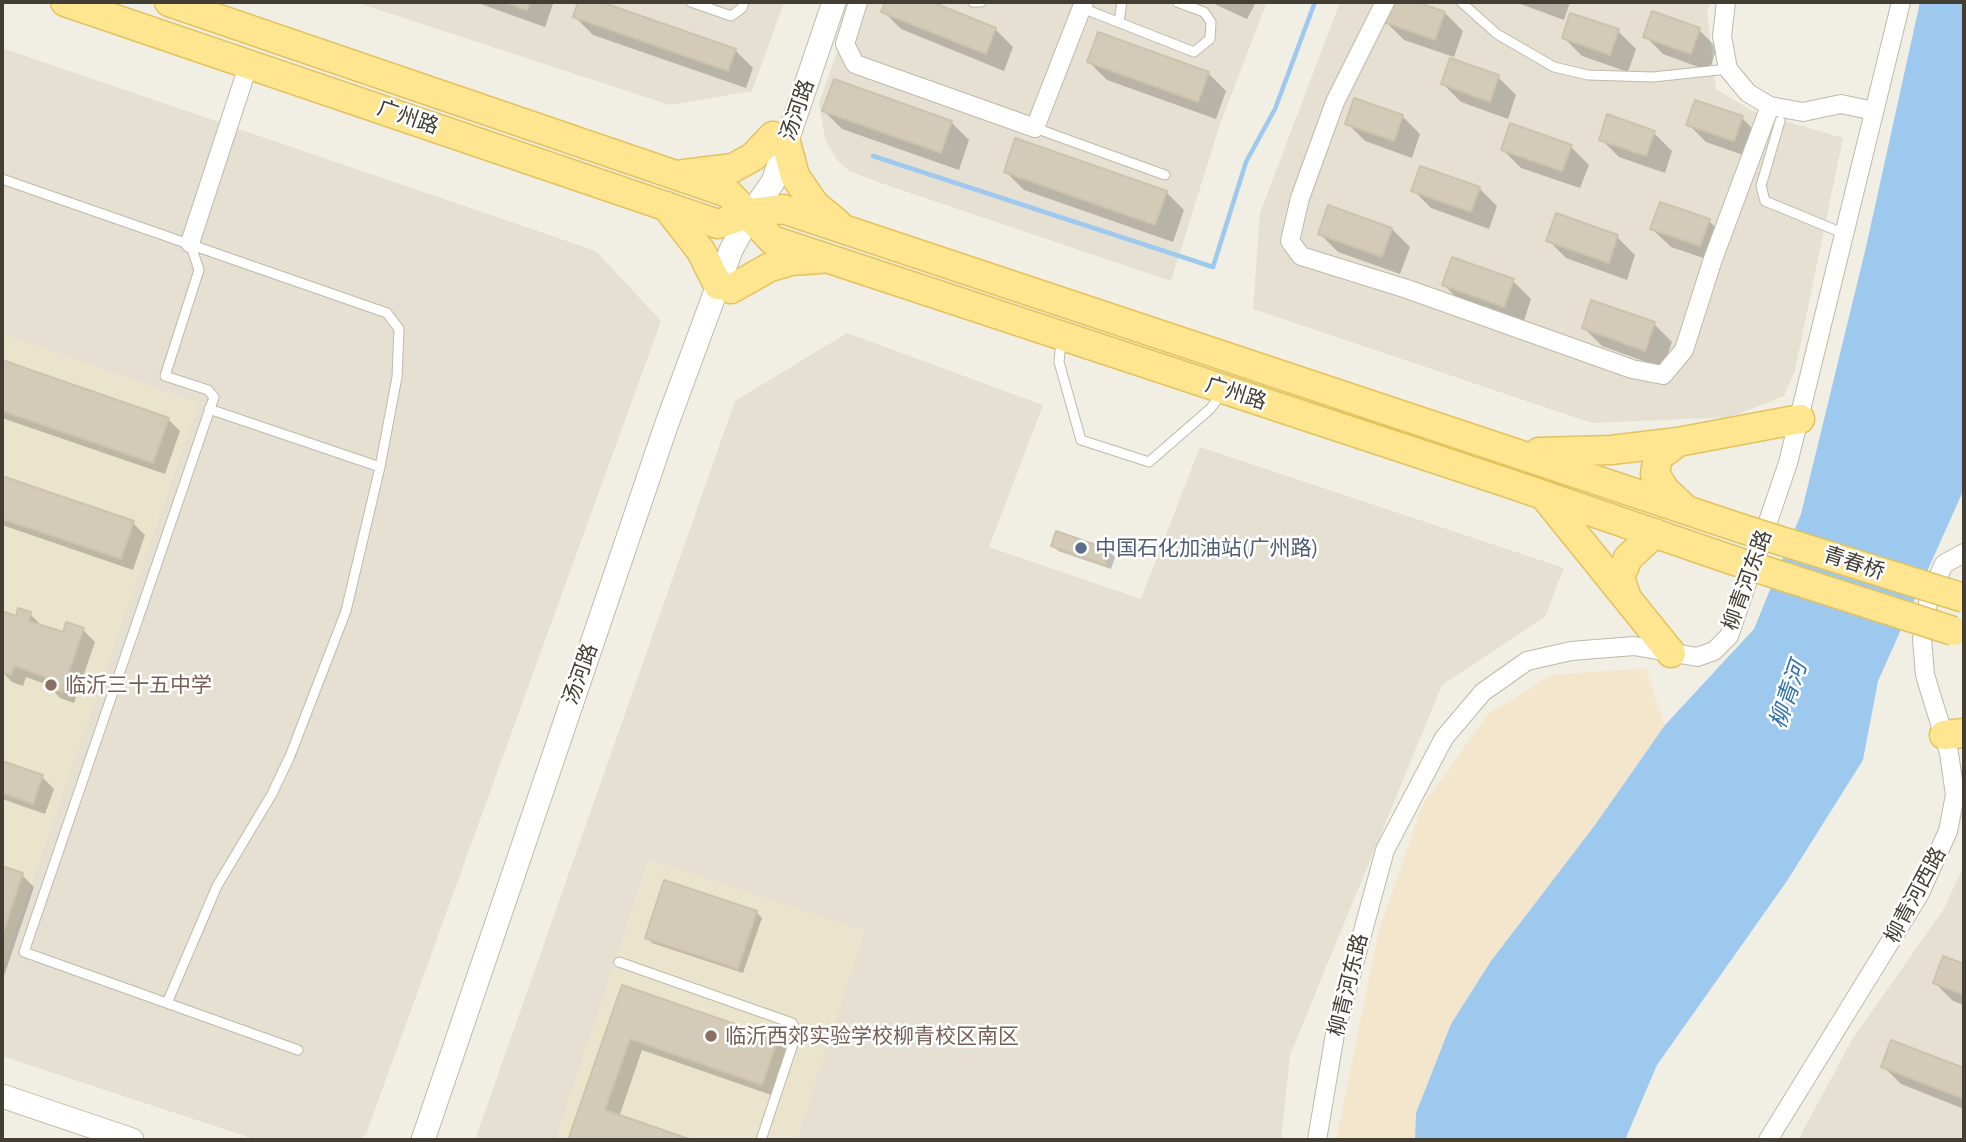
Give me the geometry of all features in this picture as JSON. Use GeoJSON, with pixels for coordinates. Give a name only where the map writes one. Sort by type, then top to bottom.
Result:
{"type":"FeatureCollection","features":[{"type":"Feature","properties":{"kind":"main road","name":"广州路"},"geometry":{"type":"LineString","coordinates":[[65,2],[718,224],[751,214],[783,209],[1743,528]]}},
{"type":"Feature","properties":{"kind":"main road","name":"广州路"},"geometry":{"type":"LineString","coordinates":[[169,2],[728,192],[772,240],[1542,494],[1732,560]]}},
{"type":"Feature","properties":{"kind":"main road"},"geometry":{"type":"LineString","coordinates":[[676,175],[733,168],[779,139],[795,176],[815,205],[845,230]]}},
{"type":"Feature","properties":{"kind":"main road"},"geometry":{"type":"LineString","coordinates":[[666,206],[725,287],[770,267],[791,261],[829,259]]}},
{"type":"Feature","properties":{"kind":"main road"},"geometry":{"type":"LineString","coordinates":[[1521,453],[1611,450],[1678,442],[1800,419]]}},
{"type":"Feature","properties":{"kind":"main road"},"geometry":{"type":"LineString","coordinates":[[1678,442],[1658,457],[1655,474],[1665,490],[1685,509]]}},
{"type":"Feature","properties":{"kind":"main road"},"geometry":{"type":"LineString","coordinates":[[1542,494],[1671,653]]}},
{"type":"Feature","properties":{"kind":"main road","name":"青春桥"},"geometry":{"type":"LineString","coordinates":[[1743,528],[1964,598]]}},
{"type":"Feature","properties":{"kind":"main road"},"geometry":{"type":"LineString","coordinates":[[1626,595],[1620,578],[1628,558],[1655,533]]}},
{"type":"Feature","properties":{"kind":"main road","name":"青春桥"},"geometry":{"type":"LineString","coordinates":[[1732,560],[1958,632]]}},
{"type":"Feature","properties":{"kind":"street","name":"汤河路"},"geometry":{"type":"LineString","coordinates":[[437,1140],[725,287],[731,250],[773,182],[779,139],[819,2]]}},
{"type":"Feature","properties":{"kind":"street","name":"汤河路"},"geometry":{"type":"LineString","coordinates":[[779,139],[834,2]]}},
{"type":"Feature","properties":{"kind":"street"},"geometry":{"type":"LineString","coordinates":[[858,2],[845,44],[855,64],[1035,128],[1083,5]]}},
{"type":"Feature","properties":{"kind":"street"},"geometry":{"type":"LineString","coordinates":[[1385,2],[1335,102],[1300,198],[1290,241],[1301,256],[1407,289],[1632,369],[1663,374],[1684,350],[1713,259],[1770,106]]}},
{"type":"Feature","properties":{"kind":"street"},"geometry":{"type":"LineString","coordinates":[[1726,2],[1722,36],[1728,69],[1748,93],[1770,106],[1803,112],[1841,104],[1874,111]]}},
{"type":"Feature","properties":{"kind":"street","name":"柳青河东路"},"geometry":{"type":"LineString","coordinates":[[1317,1140],[1335,1034],[1385,850],[1444,738],[1483,692],[1527,661],[1571,651],[1634,646],[1698,657],[1714,651],[1729,635],[1788,463],[1800,419],[1901,2]]}},
{"type":"Feature","properties":{"kind":"street"},"geometry":{"type":"LineString","coordinates":[[190,243],[249,63]]}},
{"type":"Feature","properties":{"kind":"street","name":"汤河路"},"geometry":{"type":"LineString","coordinates":[[423,1140],[627,535],[725,287]]}},
{"type":"Feature","properties":{"kind":"street","name":"柳青河西路"},"geometry":{"type":"LineString","coordinates":[[1768,1140],[1919,895],[1948,831],[1955,795],[1954,734],[1925,675],[1922,639],[1929,597],[1944,564],[1964,553]]}},
{"type":"Feature","properties":{"kind":"street"},"geometry":{"type":"LineString","coordinates":[[2,1096],[132,1140]]}},
{"type":"Feature","properties":{"kind":"street"},"geometry":{"type":"LineString","coordinates":[[2,1112],[84,1140]]}},
{"type":"Feature","properties":{"kind":"lane"},"geometry":{"type":"LineString","coordinates":[[691,2],[731,16],[742,8],[744,2]]}},
{"type":"Feature","properties":{"kind":"lane"},"geometry":{"type":"LineString","coordinates":[[973,2],[981,2]]}},
{"type":"Feature","properties":{"kind":"lane"},"geometry":{"type":"LineString","coordinates":[[1119,22],[1122,2]]}},
{"type":"Feature","properties":{"kind":"lane"},"geometry":{"type":"LineString","coordinates":[[1083,5],[1194,52],[1210,39],[1211,22],[1203,12],[1177,2]]}},
{"type":"Feature","properties":{"kind":"lane"},"geometry":{"type":"LineString","coordinates":[[1461,2],[1497,34],[1554,66],[1588,75],[1653,77],[1728,69]]}},
{"type":"Feature","properties":{"kind":"lane"},"geometry":{"type":"LineString","coordinates":[[1780,121],[1761,186],[1765,201],[1845,234]]}},
{"type":"Feature","properties":{"kind":"lane"},"geometry":{"type":"LineString","coordinates":[[1035,128],[1165,174]]}},
{"type":"Feature","properties":{"kind":"lane"},"geometry":{"type":"LineString","coordinates":[[2,179],[387,313],[395,320],[399,329],[397,377],[380,467],[346,611],[272,794],[217,886],[167,1003]]}},
{"type":"Feature","properties":{"kind":"lane"},"geometry":{"type":"LineString","coordinates":[[190,243],[199,270],[165,376],[208,390],[214,397],[24,952],[298,1050]]}},
{"type":"Feature","properties":{"kind":"lane"},"geometry":{"type":"LineString","coordinates":[[1062,335],[1059,362],[1081,440],[1149,462],[1210,409],[1225,389]]}},
{"type":"Feature","properties":{"kind":"lane"},"geometry":{"type":"LineString","coordinates":[[209,409],[380,467]]}},
{"type":"Feature","properties":{"kind":"lane"},"geometry":{"type":"LineString","coordinates":[[619,962],[792,1023],[797,1032],[761,1140]]}},
{"type":"Feature","properties":{"kind":"shaded area"},"geometry":{"type":"Polygon","coordinates":[[[364,2],[784,2],[752,91],[670,105],[364,5],[364,2]]]}},
{"type":"Feature","properties":{"kind":"shaded area"},"geometry":{"type":"Polygon","coordinates":[[[855,2],[1267,2],[1220,124],[1171,281],[849,171],[836,159],[825,139],[819,103],[855,2]]]}},
{"type":"Feature","properties":{"kind":"shaded area"},"geometry":{"type":"Polygon","coordinates":[[[1340,2],[1712,2],[1707,11],[1716,89],[1754,112],[1843,138],[1795,370],[1784,396],[1730,417],[1592,423],[1253,309],[1260,213],[1340,2]]]}},
{"type":"Feature","properties":{"kind":"shaded area"},"geometry":{"type":"Polygon","coordinates":[[[2,48],[596,251],[661,321],[366,1134],[358,1140],[257,1140],[2,1056],[2,967],[198,403],[2,334],[2,48]]]}},
{"type":"Feature","properties":{"kind":"shaded area"},"geometry":{"type":"Polygon","coordinates":[[[847,333],[1043,405],[989,547],[1141,599],[1200,447],[1564,568],[1545,617],[1442,685],[1290,1055],[1281,1140],[796,1140],[864,931],[649,861],[556,1140],[475,1140],[735,401],[847,333]]]}},
{"type":"Feature","properties":{"kind":"shaded area","name":"临沂三十五中学"},"geometry":{"type":"Polygon","coordinates":[[[2,334],[199,403],[2,967],[2,334]]]}},
{"type":"Feature","properties":{"kind":"shaded area"},"geometry":{"type":"Polygon","coordinates":[[[1646,668],[1665,725],[1595,825],[1491,961],[1451,1024],[1416,1113],[1415,1140],[1336,1140],[1378,934],[1422,806],[1488,714],[1551,675],[1646,668]]]}},
{"type":"Feature","properties":{"kind":"shaded area","name":"临沂西郊实验学校柳青校区南区"},"geometry":{"type":"Polygon","coordinates":[[[650,860],[864,931],[796,1140],[556,1140],[650,860]]]}},
{"type":"Feature","properties":{"kind":"shaded area"},"geometry":{"type":"Polygon","coordinates":[[[1964,865],[1964,1140],[1798,1140],[1853,1038],[1944,909],[1964,865]]]}},
{"type":"Feature","properties":{"kind":"water","name":"柳青河"},"geometry":{"type":"Polygon","coordinates":[[[1920,2],[1964,2],[1964,489],[1878,681],[1863,760],[1787,881],[1657,1065],[1625,1140],[1415,1140],[1416,1113],[1451,1024],[1491,961],[1595,825],[1665,725],[1754,629],[1801,514],[1866,247],[1920,2]]]}},
{"type":"Feature","properties":{"kind":"building"},"geometry":{"type":"Polygon","coordinates":[[[505,2],[530,2],[527,10],[505,2]]]}},
{"type":"Feature","properties":{"kind":"building"},"geometry":{"type":"Polygon","coordinates":[[[578,2],[601,2],[736,49],[728,71],[573,17],[578,2]]]}},
{"type":"Feature","properties":{"kind":"building"},"geometry":{"type":"Polygon","coordinates":[[[885,2],[932,2],[996,28],[986,54],[881,12],[885,2]]]}},
{"type":"Feature","properties":{"kind":"building"},"geometry":{"type":"Polygon","coordinates":[[[1391,2],[1417,2],[1445,12],[1435,40],[1384,22],[1391,2]]]}},
{"type":"Feature","properties":{"kind":"building"},"geometry":{"type":"Polygon","coordinates":[[[1652,11],[1700,28],[1691,54],[1643,37],[1652,11]]]}},
{"type":"Feature","properties":{"kind":"building"},"geometry":{"type":"Polygon","coordinates":[[[1570,13],[1619,29],[1610,55],[1562,38],[1570,13]]]}},
{"type":"Feature","properties":{"kind":"building"},"geometry":{"type":"Polygon","coordinates":[[[1098,32],[1209,72],[1198,102],[1087,62],[1098,32]]]}},
{"type":"Feature","properties":{"kind":"building"},"geometry":{"type":"Polygon","coordinates":[[[1450,58],[1499,75],[1490,102],[1441,84],[1450,58]]]}},
{"type":"Feature","properties":{"kind":"building"},"geometry":{"type":"Polygon","coordinates":[[[834,79],[952,121],[941,153],[822,111],[834,79]]]}},
{"type":"Feature","properties":{"kind":"building"},"geometry":{"type":"Polygon","coordinates":[[[1354,98],[1403,115],[1394,141],[1345,124],[1354,98]]]}},
{"type":"Feature","properties":{"kind":"building"},"geometry":{"type":"Polygon","coordinates":[[[1695,100],[1743,116],[1734,141],[1686,125],[1695,100]]]}},
{"type":"Feature","properties":{"kind":"building"},"geometry":{"type":"Polygon","coordinates":[[[1607,114],[1655,131],[1646,156],[1599,140],[1607,114]]]}},
{"type":"Feature","properties":{"kind":"building"},"geometry":{"type":"Polygon","coordinates":[[[1510,123],[1572,145],[1562,171],[1501,150],[1510,123]]]}},
{"type":"Feature","properties":{"kind":"building"},"geometry":{"type":"Polygon","coordinates":[[[1015,138],[1167,191],[1155,225],[1004,172],[1015,138]]]}},
{"type":"Feature","properties":{"kind":"building"},"geometry":{"type":"Polygon","coordinates":[[[1420,166],[1480,187],[1471,212],[1411,191],[1420,166]]]}},
{"type":"Feature","properties":{"kind":"building"},"geometry":{"type":"Polygon","coordinates":[[[1660,202],[1710,219],[1700,246],[1650,229],[1660,202]]]}},
{"type":"Feature","properties":{"kind":"building"},"geometry":{"type":"Polygon","coordinates":[[[1328,205],[1392,228],[1382,257],[1318,234],[1328,205]]]}},
{"type":"Feature","properties":{"kind":"building"},"geometry":{"type":"Polygon","coordinates":[[[1556,213],[1618,235],[1609,263],[1546,241],[1556,213]]]}},
{"type":"Feature","properties":{"kind":"building"},"geometry":{"type":"Polygon","coordinates":[[[1452,257],[1514,279],[1504,307],[1442,285],[1452,257]]]}},
{"type":"Feature","properties":{"kind":"building"},"geometry":{"type":"Polygon","coordinates":[[[1591,300],[1655,322],[1645,351],[1582,328],[1591,300]]]}},
{"type":"Feature","properties":{"kind":"building"},"geometry":{"type":"Polygon","coordinates":[[[2,360],[169,418],[153,463],[2,411],[2,360]]]}},
{"type":"Feature","properties":{"kind":"building"},"geometry":{"type":"Polygon","coordinates":[[[2,476],[134,521],[121,559],[2,519],[2,476]]]}},
{"type":"Feature","properties":{"kind":"building","name":"中国石化加油站(广州路)"},"geometry":{"type":"Polygon","coordinates":[[[1056,531],[1110,550],[1105,565],[1051,546],[1056,531]]]}},
{"type":"Feature","properties":{"kind":"building"},"geometry":{"type":"Polygon","coordinates":[[[18,608],[31,612],[29,621],[63,632],[66,622],[84,628],[62,692],[46,686],[48,678],[14,666],[11,675],[2,672],[2,611],[16,616],[18,608]]]}},
{"type":"Feature","properties":{"kind":"building"},"geometry":{"type":"Polygon","coordinates":[[[2,761],[43,775],[33,804],[2,793],[2,761]]]}},
{"type":"Feature","properties":{"kind":"building"},"geometry":{"type":"Polygon","coordinates":[[[2,866],[23,873],[2,936],[2,866]]]}},
{"type":"Feature","properties":{"kind":"building"},"geometry":{"type":"Polygon","coordinates":[[[664,880],[757,911],[738,969],[645,938],[664,880]]]}},
{"type":"Feature","properties":{"kind":"building"},"geometry":{"type":"Polygon","coordinates":[[[1943,956],[1964,964],[1964,995],[1933,983],[1943,956]]]}},
{"type":"Feature","properties":{"kind":"building"},"geometry":{"type":"Polygon","coordinates":[[[622,985],[778,1039],[762,1085],[630,1039],[605,1110],[692,1140],[568,1140],[622,985]]]}},
{"type":"Feature","properties":{"kind":"building"},"geometry":{"type":"Polygon","coordinates":[[[1891,1040],[1964,1068],[1964,1099],[1881,1067],[1891,1040]]]}},
{"type":"Feature","properties":{"kind":"waterway"},"geometry":{"type":"LineString","coordinates":[[873,156],[1213,267],[1246,162],[1275,109],[1315,2]]}},
{"type":"Feature","properties":{"kind":"place","name":"中国石化加油站(广州路)"},"geometry":{"type":"Point","coordinates":[1081,548]}},
{"type":"Feature","properties":{"kind":"place","name":"临沂三十五中学"},"geometry":{"type":"Point","coordinates":[51,685]}},
{"type":"Feature","properties":{"kind":"place","name":"临沂西郊实验学校柳青校区南区"},"geometry":{"type":"Point","coordinates":[711,1036]}}]}
